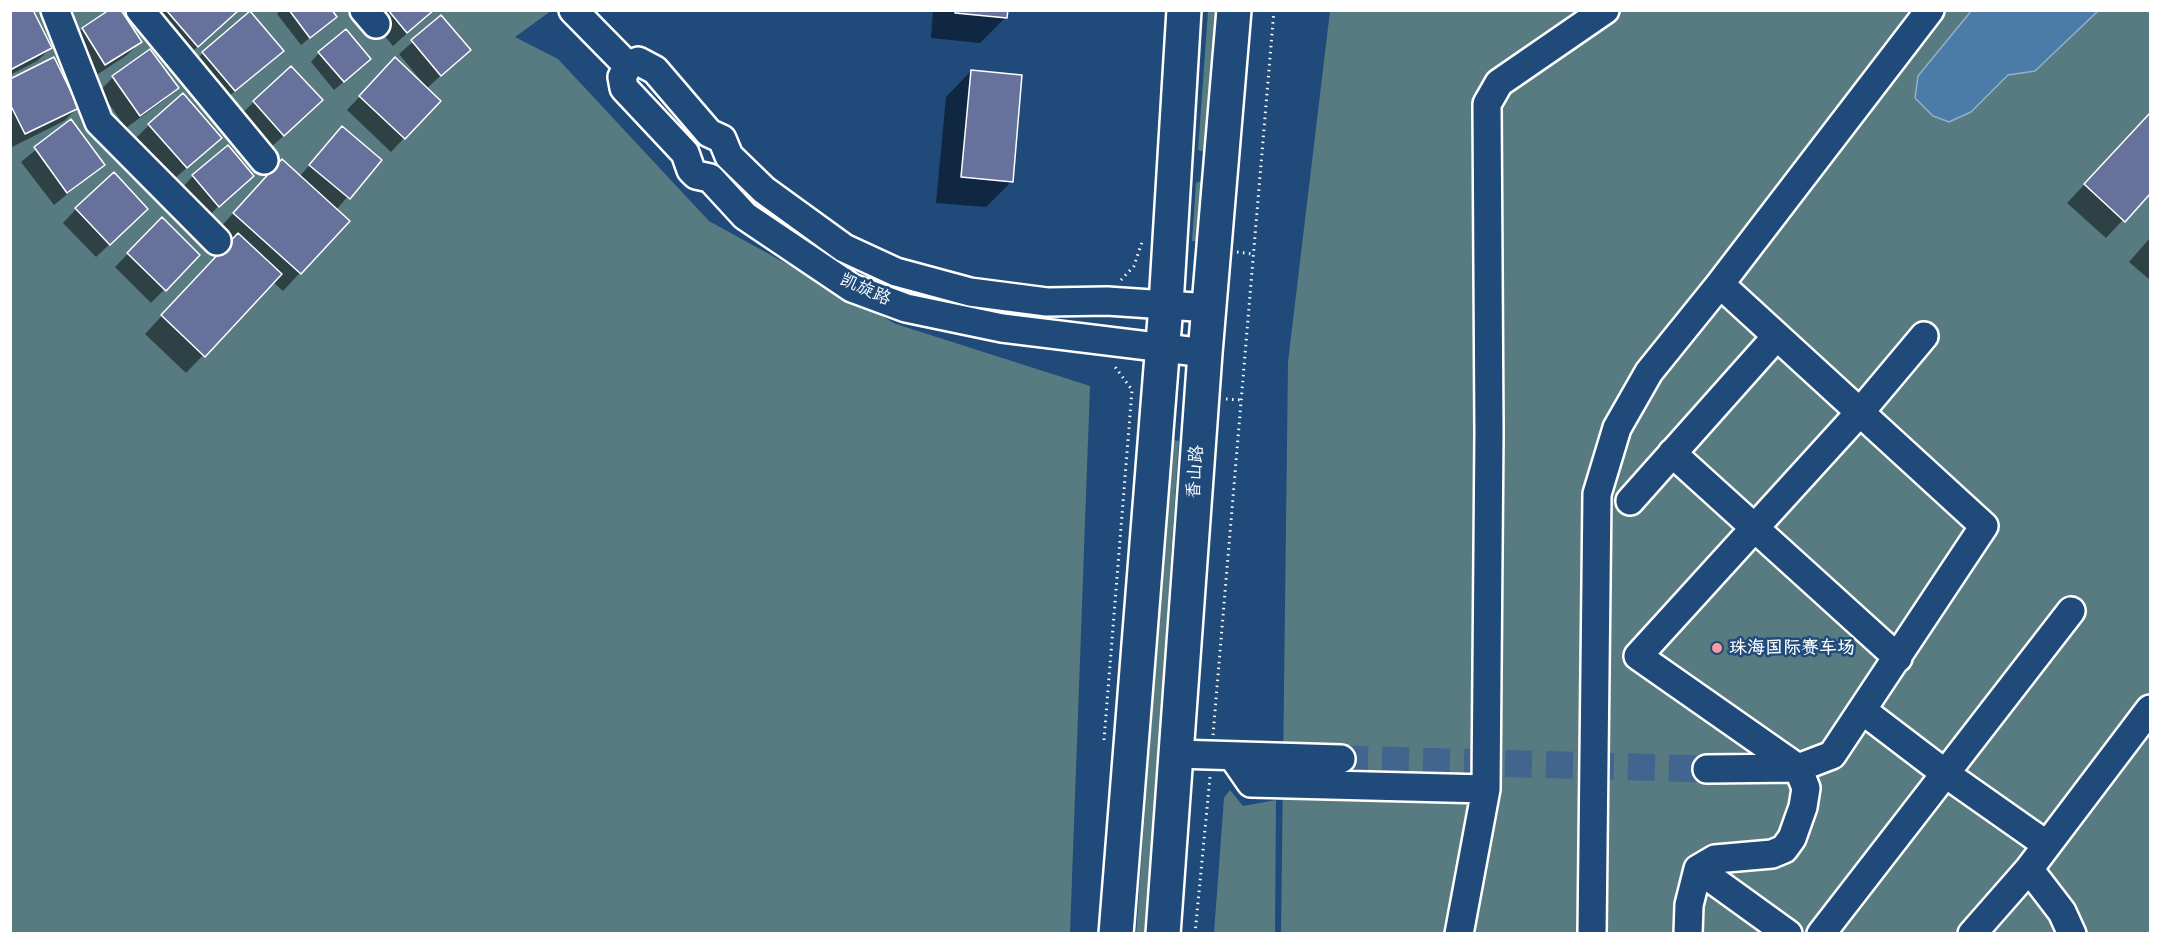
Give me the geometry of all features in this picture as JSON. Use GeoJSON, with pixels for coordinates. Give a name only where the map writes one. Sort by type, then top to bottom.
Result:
{"type":"FeatureCollection","features":[{"type":"Feature","properties":{"kind":"main road"},"geometry":{"type":"LineString","coordinates":[[1116,933],[1166,305],[1184,10]]}},
{"type":"Feature","properties":{"kind":"main road","name":"香山路"},"geometry":{"type":"LineString","coordinates":[[1162,933],[1204,353],[1210,308],[1234,10]]}},
{"type":"Feature","properties":{"kind":"street"},"geometry":{"type":"LineString","coordinates":[[55,10],[99,122],[217,241]]}},
{"type":"Feature","properties":{"kind":"street"},"geometry":{"type":"LineString","coordinates":[[140,10],[264,160]]}},
{"type":"Feature","properties":{"kind":"street"},"geometry":{"type":"LineString","coordinates":[[573,10],[628,66]]}},
{"type":"Feature","properties":{"kind":"street"},"geometry":{"type":"LineString","coordinates":[[1459,933],[1486,789],[1489,432],[1487,104],[1499,83],[1605,10]]}},
{"type":"Feature","properties":{"kind":"street"},"geometry":{"type":"LineString","coordinates":[[1592,933],[1597,494],[1617,428],[1643,381],[1930,10]]}},
{"type":"Feature","properties":{"kind":"street","name":"凯旋路"},"geometry":{"type":"LineString","coordinates":[[1204,353],[1002,328],[906,308],[852,288],[745,216],[710,178],[696,175],[691,170],[686,153],[624,88],[622,77],[628,66],[638,61],[655,70],[709,133],[722,139],[729,156],[764,190],[844,248],[896,272],[970,292],[1047,302],[1107,301],[1210,308]]}},
{"type":"Feature","properties":{"kind":"street"},"geometry":{"type":"LineString","coordinates":[[686,153],[695,137],[709,133]]}},
{"type":"Feature","properties":{"kind":"street"},"geometry":{"type":"LineString","coordinates":[[710,178],[723,172],[729,156]]}},
{"type":"Feature","properties":{"kind":"street"},"geometry":{"type":"LineString","coordinates":[[1707,769],[1798,768],[1832,755],[1984,526],[1720,284]]}},
{"type":"Feature","properties":{"kind":"street"},"geometry":{"type":"LineString","coordinates":[[1688,933],[1689,905],[1698,869],[1715,859],[1772,854],[1784,849],[1792,838],[1803,807],[1806,788],[1798,768],[1638,656],[1861,411],[1924,336]]}},
{"type":"Feature","properties":{"kind":"street"},"geometry":{"type":"LineString","coordinates":[[1630,501],[1776,337]]}},
{"type":"Feature","properties":{"kind":"street"},"geometry":{"type":"LineString","coordinates":[[1672,453],[1898,658]]}},
{"type":"Feature","properties":{"kind":"street"},"geometry":{"type":"LineString","coordinates":[[1821,933],[2071,611]]}},
{"type":"Feature","properties":{"kind":"street"},"geometry":{"type":"LineString","coordinates":[[1972,933],[2029,869],[2151,709]]}},
{"type":"Feature","properties":{"kind":"street"},"geometry":{"type":"LineString","coordinates":[[1862,710],[1946,774],[2047,845]]}},
{"type":"Feature","properties":{"kind":"street"},"geometry":{"type":"LineString","coordinates":[[1176,754],[1233,758],[1341,759]]}},
{"type":"Feature","properties":{"kind":"street"},"geometry":{"type":"LineString","coordinates":[[1233,758],[1251,783],[1486,789]]}},
{"type":"Feature","properties":{"kind":"street"},"geometry":{"type":"LineString","coordinates":[[1698,869],[1788,933]]}},
{"type":"Feature","properties":{"kind":"street"},"geometry":{"type":"LineString","coordinates":[[2029,869],[2062,912],[2072,933]]}},
{"type":"Feature","properties":{"kind":"path"},"geometry":{"type":"LineString","coordinates":[[1214,700],[1274,10]]}},
{"type":"Feature","properties":{"kind":"path"},"geometry":{"type":"LineString","coordinates":[[1104,744],[1132,390],[1112,362]]}},
{"type":"Feature","properties":{"kind":"path"},"geometry":{"type":"LineString","coordinates":[[1195,933],[1202,838]]}},
{"type":"Feature","properties":{"kind":"green space"},"geometry":{"type":"Polygon","coordinates":[[[10,11],[551,11],[515,37],[558,59],[709,221],[896,324],[1090,386],[1070,933],[11,933],[10,11]]]}},
{"type":"Feature","properties":{"kind":"green space"},"geometry":{"type":"Polygon","coordinates":[[[1208,11],[1218,11],[1208,149],[1204,152],[1198,150],[1208,11]]]}},
{"type":"Feature","properties":{"kind":"green space","name":"珠海国际赛车场"},"geometry":{"type":"Polygon","coordinates":[[[1330,11],[2150,11],[2150,933],[1281,933],[1288,362],[1330,11]]]}},
{"type":"Feature","properties":{"kind":"green space"},"geometry":{"type":"Polygon","coordinates":[[[1201,181],[1205,184],[1201,241],[1192,241],[1196,183],[1201,181]]]}},
{"type":"Feature","properties":{"kind":"green space"},"geometry":{"type":"Polygon","coordinates":[[[1172,440],[1179,441],[1166,630],[1169,654],[1146,933],[1136,934],[1172,440]]]}},
{"type":"Feature","properties":{"kind":"green space"},"geometry":{"type":"Polygon","coordinates":[[[1230,790],[1243,806],[1276,800],[1275,933],[1214,933],[1224,798],[1230,790]]]}},
{"type":"Feature","properties":{"kind":"water"},"geometry":{"type":"Polygon","coordinates":[[[1972,10],[2098,11],[2035,71],[2008,75],[1971,112],[1949,122],[1933,116],[1915,98],[1918,76],[1972,10]]]}},
{"type":"Feature","properties":{"kind":"building"},"geometry":{"type":"Polygon","coordinates":[[[10,10],[33,10],[52,48],[10,70],[10,10]]]}},
{"type":"Feature","properties":{"kind":"building"},"geometry":{"type":"Polygon","coordinates":[[[109,10],[121,10],[142,42],[105,65],[82,28],[109,10]]]}},
{"type":"Feature","properties":{"kind":"building"},"geometry":{"type":"Polygon","coordinates":[[[166,10],[239,10],[198,47],[166,10]]]}},
{"type":"Feature","properties":{"kind":"building"},"geometry":{"type":"Polygon","coordinates":[[[289,10],[332,10],[337,17],[310,38],[289,10]]]}},
{"type":"Feature","properties":{"kind":"building"},"geometry":{"type":"Polygon","coordinates":[[[388,10],[434,10],[407,33],[388,10]]]}},
{"type":"Feature","properties":{"kind":"building"},"geometry":{"type":"Polygon","coordinates":[[[956,10],[1008,10],[1007,18],[955,13],[956,10]]]}},
{"type":"Feature","properties":{"kind":"building"},"geometry":{"type":"Polygon","coordinates":[[[250,11],[284,51],[235,91],[202,52],[250,11]]]}},
{"type":"Feature","properties":{"kind":"building"},"geometry":{"type":"Polygon","coordinates":[[[441,15],[471,50],[441,76],[411,40],[441,15]]]}},
{"type":"Feature","properties":{"kind":"building"},"geometry":{"type":"Polygon","coordinates":[[[346,29],[371,59],[344,82],[318,52],[346,29]]]}},
{"type":"Feature","properties":{"kind":"building"},"geometry":{"type":"Polygon","coordinates":[[[150,49],[179,88],[140,116],[112,76],[150,49]]]}},
{"type":"Feature","properties":{"kind":"building"},"geometry":{"type":"Polygon","coordinates":[[[54,57],[79,108],[25,134],[10,104],[10,79],[54,57]]]}},
{"type":"Feature","properties":{"kind":"building"},"geometry":{"type":"Polygon","coordinates":[[[395,57],[441,101],[405,139],[359,96],[395,57]]]}},
{"type":"Feature","properties":{"kind":"building"},"geometry":{"type":"Polygon","coordinates":[[[291,66],[323,100],[284,136],[253,101],[291,66]]]}},
{"type":"Feature","properties":{"kind":"building"},"geometry":{"type":"Polygon","coordinates":[[[971,70],[1022,75],[1013,182],[961,177],[971,70]]]}},
{"type":"Feature","properties":{"kind":"building"},"geometry":{"type":"Polygon","coordinates":[[[183,93],[222,138],[187,168],[148,124],[183,93]]]}},
{"type":"Feature","properties":{"kind":"building"},"geometry":{"type":"Polygon","coordinates":[[[2150,113],[2150,194],[2125,222],[2084,184],[2150,113]]]}},
{"type":"Feature","properties":{"kind":"building"},"geometry":{"type":"Polygon","coordinates":[[[71,119],[105,165],[67,193],[34,147],[71,119]]]}},
{"type":"Feature","properties":{"kind":"building"},"geometry":{"type":"Polygon","coordinates":[[[342,126],[382,160],[350,199],[309,165],[342,126]]]}},
{"type":"Feature","properties":{"kind":"building"},"geometry":{"type":"Polygon","coordinates":[[[228,145],[254,176],[219,207],[192,175],[228,145]]]}},
{"type":"Feature","properties":{"kind":"building"},"geometry":{"type":"Polygon","coordinates":[[[282,159],[350,221],[301,274],[233,213],[282,159]]]}},
{"type":"Feature","properties":{"kind":"building"},"geometry":{"type":"Polygon","coordinates":[[[114,172],[148,209],[110,245],[75,208],[114,172]]]}},
{"type":"Feature","properties":{"kind":"building"},"geometry":{"type":"Polygon","coordinates":[[[162,217],[200,255],[166,291],[127,253],[162,217]]]}},
{"type":"Feature","properties":{"kind":"building"},"geometry":{"type":"Polygon","coordinates":[[[238,233],[282,274],[205,357],[161,315],[238,233]]]}},
{"type":"Feature","properties":{"kind":"tunnel"},"geometry":{"type":"LineString","coordinates":[[1341,759],[1707,769]]}},
{"type":"Feature","properties":{"kind":"place","name":"珠海国际赛车场"},"geometry":{"type":"Point","coordinates":[1717,648]}}]}
